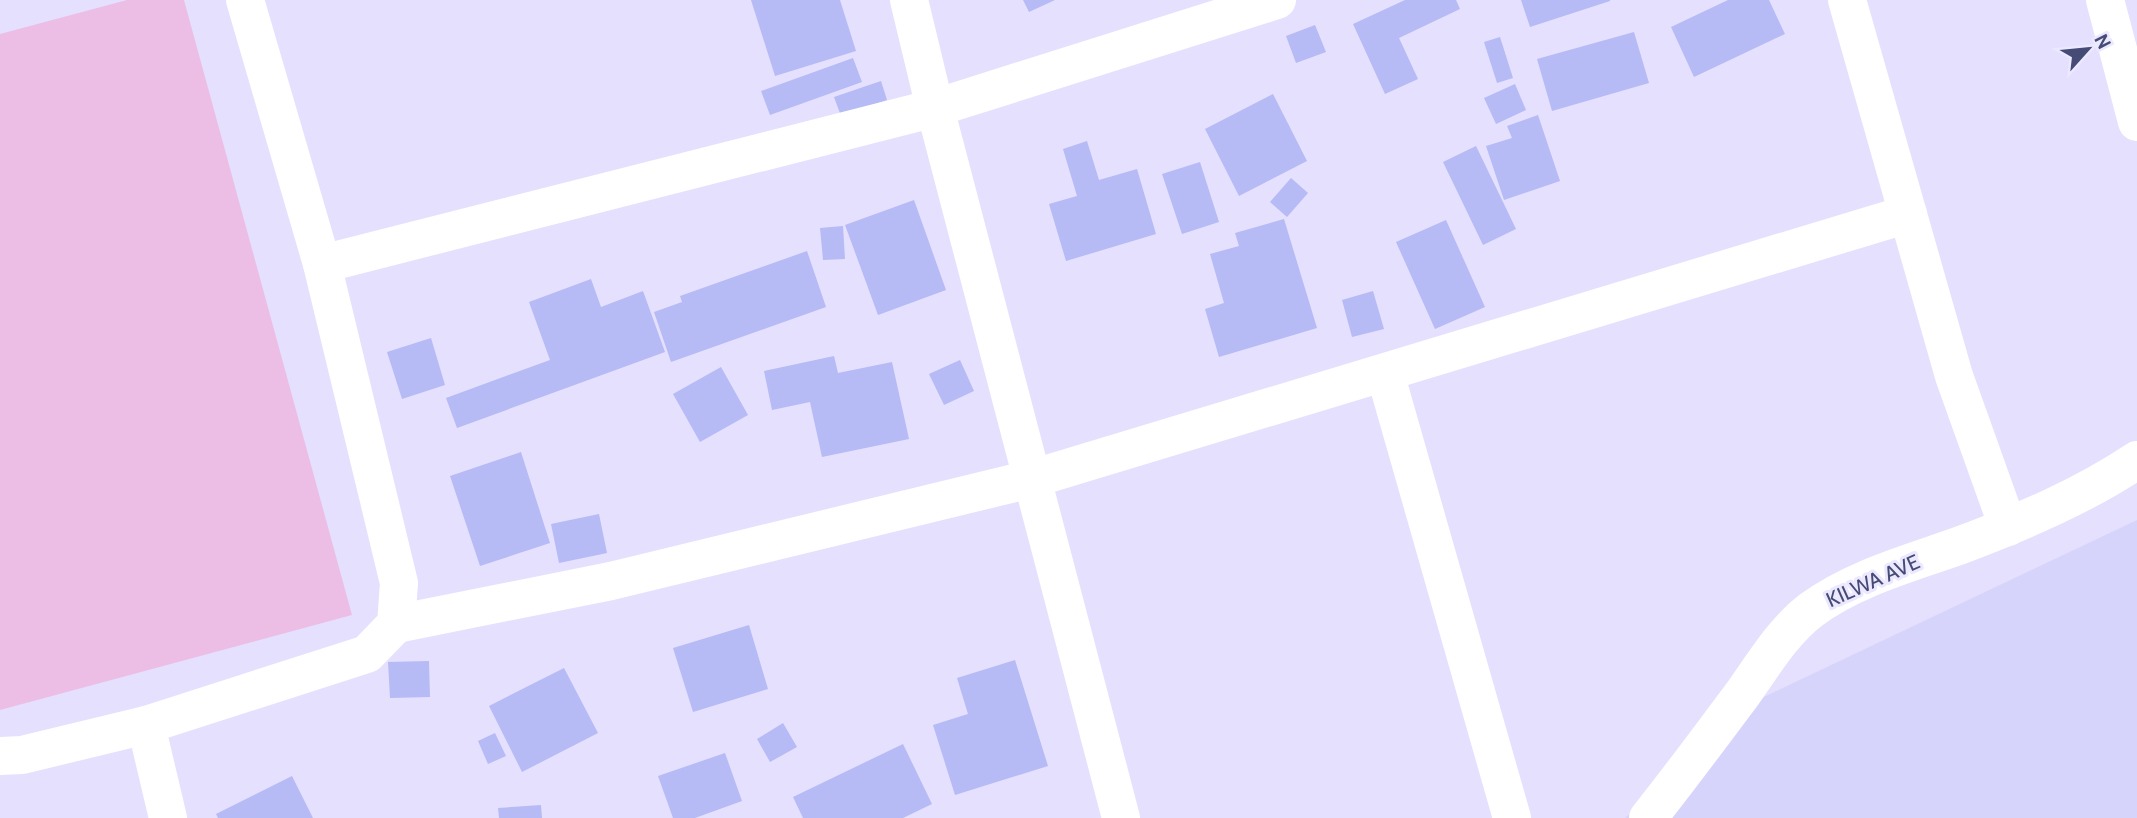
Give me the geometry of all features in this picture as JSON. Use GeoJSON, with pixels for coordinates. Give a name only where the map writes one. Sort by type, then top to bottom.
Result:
{"type":"FeatureCollection","features":[{"type":"Feature","properties":{"kind":"street"},"geometry":{"type":"LineString","coordinates":[[245,0],[322,264],[399,583],[396,624]]}},
{"type":"Feature","properties":{"kind":"street"},"geometry":{"type":"LineString","coordinates":[[909,0],[1031,480],[1121,818]]}},
{"type":"Feature","properties":{"kind":"street"},"geometry":{"type":"LineString","coordinates":[[322,264],[935,108],[1277,0]]}},
{"type":"Feature","properties":{"kind":"street"},"geometry":{"type":"LineString","coordinates":[[1847,0],[1954,376],[2008,527]]}},
{"type":"Feature","properties":{"kind":"street"},"geometry":{"type":"LineString","coordinates":[[2105,0],[2137,122]]}},
{"type":"Feature","properties":{"kind":"street"},"geometry":{"type":"LineString","coordinates":[[0,756],[22,755],[146,725],[368,654],[396,624],[611,581],[1031,480],[1908,214]]}},
{"type":"Feature","properties":{"kind":"street"},"geometry":{"type":"LineString","coordinates":[[1385,373],[1512,818]]}},
{"type":"Feature","properties":{"kind":"street","name":"KILWA AVE"},"geometry":{"type":"LineString","coordinates":[[1648,818],[1791,629],[1811,611],[1845,589],[2008,527],[2102,482],[2137,460]]}},
{"type":"Feature","properties":{"kind":"street"},"geometry":{"type":"LineString","coordinates":[[146,725],[168,818]]}},
{"type":"Feature","properties":{"kind":"shaded area"},"geometry":{"type":"Polygon","coordinates":[[[127,0],[184,0],[352,615],[0,710],[0,34],[127,0]]]}},
{"type":"Feature","properties":{"kind":"shaded area"},"geometry":{"type":"Polygon","coordinates":[[[2137,520],[2137,818],[1625,818],[1749,704],[2137,520]]]}},
{"type":"Feature","properties":{"kind":"building"},"geometry":{"type":"Polygon","coordinates":[[[751,0],[840,0],[856,51],[775,76],[751,0]]]}},
{"type":"Feature","properties":{"kind":"building"},"geometry":{"type":"Polygon","coordinates":[[[1023,0],[1055,0],[1029,12],[1023,0]]]}},
{"type":"Feature","properties":{"kind":"building"},"geometry":{"type":"Polygon","coordinates":[[[1405,0],[1456,0],[1460,9],[1399,38],[1418,79],[1385,94],[1353,24],[1405,0]]]}},
{"type":"Feature","properties":{"kind":"building"},"geometry":{"type":"Polygon","coordinates":[[[1521,0],[1610,0],[1610,1],[1530,27],[1521,0]]]}},
{"type":"Feature","properties":{"kind":"building"},"geometry":{"type":"Polygon","coordinates":[[[1728,0],[1769,0],[1785,34],[1694,77],[1671,27],[1728,0]]]}},
{"type":"Feature","properties":{"kind":"building"},"geometry":{"type":"Polygon","coordinates":[[[1315,25],[1326,52],[1296,63],[1286,36],[1315,25]]]}},
{"type":"Feature","properties":{"kind":"building"},"geometry":{"type":"Polygon","coordinates":[[[1634,32],[1649,83],[1552,111],[1537,59],[1634,32]]]}},
{"type":"Feature","properties":{"kind":"building"},"geometry":{"type":"Polygon","coordinates":[[[1500,37],[1513,78],[1497,83],[1484,42],[1500,37]]]}},
{"type":"Feature","properties":{"kind":"building"},"geometry":{"type":"Polygon","coordinates":[[[853,58],[862,82],[770,115],[761,91],[853,58]]]}},
{"type":"Feature","properties":{"kind":"building"},"geometry":{"type":"Polygon","coordinates":[[[881,81],[887,100],[841,116],[834,97],[881,81]]]}},
{"type":"Feature","properties":{"kind":"building"},"geometry":{"type":"Polygon","coordinates":[[[1515,84],[1526,110],[1496,124],[1484,98],[1515,84]]]}},
{"type":"Feature","properties":{"kind":"building"},"geometry":{"type":"Polygon","coordinates":[[[1273,94],[1307,161],[1239,196],[1205,129],[1273,94]]]}},
{"type":"Feature","properties":{"kind":"building"},"geometry":{"type":"Polygon","coordinates":[[[1538,115],[1560,181],[1504,200],[1486,146],[1512,138],[1507,126],[1538,115]]]}},
{"type":"Feature","properties":{"kind":"building"},"geometry":{"type":"Polygon","coordinates":[[[1087,141],[1099,180],[1137,169],[1156,234],[1066,261],[1049,204],[1077,196],[1063,149],[1087,141]]]}},
{"type":"Feature","properties":{"kind":"building"},"geometry":{"type":"Polygon","coordinates":[[[1476,146],[1516,229],[1483,245],[1443,162],[1476,146]]]}},
{"type":"Feature","properties":{"kind":"building"},"geometry":{"type":"Polygon","coordinates":[[[1200,162],[1219,222],[1182,234],[1162,174],[1200,162]]]}},
{"type":"Feature","properties":{"kind":"building"},"geometry":{"type":"Polygon","coordinates":[[[1291,178],[1308,193],[1287,217],[1270,202],[1291,178]]]}},
{"type":"Feature","properties":{"kind":"building"},"geometry":{"type":"Polygon","coordinates":[[[914,200],[946,290],[878,315],[845,225],[914,200]]]}},
{"type":"Feature","properties":{"kind":"building"},"geometry":{"type":"Polygon","coordinates":[[[1284,219],[1317,328],[1219,357],[1205,309],[1224,303],[1210,254],[1239,246],[1235,233],[1284,219]]]}},
{"type":"Feature","properties":{"kind":"building"},"geometry":{"type":"Polygon","coordinates":[[[1446,220],[1485,307],[1435,329],[1396,242],[1446,220]]]}},
{"type":"Feature","properties":{"kind":"building"},"geometry":{"type":"Polygon","coordinates":[[[843,226],[845,259],[823,260],[820,228],[843,226]]]}},
{"type":"Feature","properties":{"kind":"building"},"geometry":{"type":"Polygon","coordinates":[[[807,251],[826,307],[671,362],[654,312],[682,302],[680,296],[807,251]]]}},
{"type":"Feature","properties":{"kind":"building"},"geometry":{"type":"Polygon","coordinates":[[[591,279],[601,307],[643,291],[665,352],[457,428],[446,398],[550,360],[529,302],[591,279]]]}},
{"type":"Feature","properties":{"kind":"building"},"geometry":{"type":"Polygon","coordinates":[[[1373,291],[1384,329],[1352,337],[1342,300],[1373,291]]]}},
{"type":"Feature","properties":{"kind":"building"},"geometry":{"type":"Polygon","coordinates":[[[431,338],[445,385],[402,399],[387,352],[431,338]]]}},
{"type":"Feature","properties":{"kind":"building"},"geometry":{"type":"Polygon","coordinates":[[[834,356],[838,373],[892,362],[909,439],[822,457],[810,402],[772,410],[764,371],[834,356]]]}},
{"type":"Feature","properties":{"kind":"building"},"geometry":{"type":"Polygon","coordinates":[[[960,360],[974,391],[944,405],[929,374],[960,360]]]}},
{"type":"Feature","properties":{"kind":"building"},"geometry":{"type":"Polygon","coordinates":[[[721,367],[748,415],[700,442],[673,394],[721,367]]]}},
{"type":"Feature","properties":{"kind":"building"},"geometry":{"type":"Polygon","coordinates":[[[521,452],[550,543],[480,566],[450,476],[521,452]]]}},
{"type":"Feature","properties":{"kind":"building"},"geometry":{"type":"Polygon","coordinates":[[[599,514],[607,553],[559,563],[551,524],[599,514]]]}},
{"type":"Feature","properties":{"kind":"building"},"geometry":{"type":"Polygon","coordinates":[[[749,625],[768,689],[693,712],[673,648],[749,625]]]}},
{"type":"Feature","properties":{"kind":"building"},"geometry":{"type":"Polygon","coordinates":[[[1015,660],[1048,766],[955,795],[933,725],[968,714],[957,678],[1015,660]]]}},
{"type":"Feature","properties":{"kind":"building"},"geometry":{"type":"Polygon","coordinates":[[[429,661],[430,697],[390,698],[388,662],[429,661]]]}},
{"type":"Feature","properties":{"kind":"building"},"geometry":{"type":"Polygon","coordinates":[[[564,668],[598,733],[522,772],[489,706],[564,668]]]}},
{"type":"Feature","properties":{"kind":"building"},"geometry":{"type":"Polygon","coordinates":[[[783,723],[797,747],[770,762],[757,739],[783,723]]]}},
{"type":"Feature","properties":{"kind":"building"},"geometry":{"type":"Polygon","coordinates":[[[495,733],[506,756],[488,764],[478,741],[495,733]]]}},
{"type":"Feature","properties":{"kind":"building"},"geometry":{"type":"Polygon","coordinates":[[[903,744],[932,804],[903,818],[803,818],[793,797],[903,744]]]}},
{"type":"Feature","properties":{"kind":"building"},"geometry":{"type":"Polygon","coordinates":[[[725,753],[742,801],[695,818],[673,818],[658,776],[725,753]]]}},
{"type":"Feature","properties":{"kind":"building"},"geometry":{"type":"Polygon","coordinates":[[[292,776],[313,818],[218,818],[216,814],[292,776]]]}},
{"type":"Feature","properties":{"kind":"building"},"geometry":{"type":"Polygon","coordinates":[[[541,805],[542,818],[499,818],[498,808],[541,805]]]}}]}
